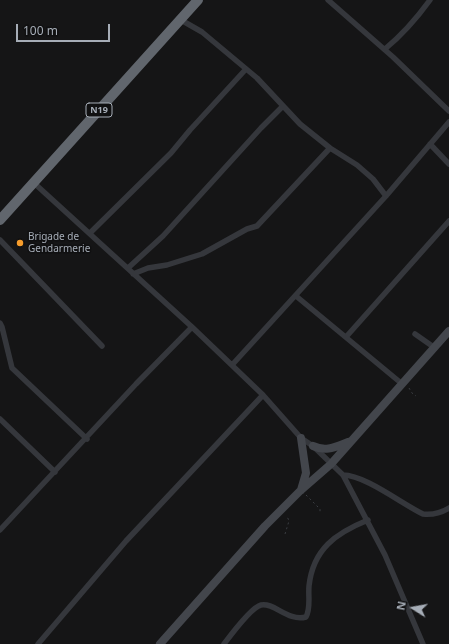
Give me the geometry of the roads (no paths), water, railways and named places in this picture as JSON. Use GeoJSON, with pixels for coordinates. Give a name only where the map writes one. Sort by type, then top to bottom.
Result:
{"type":"FeatureCollection","features":[{"type":"Feature","properties":{"kind":"highway","name":"N19"},"geometry":{"type":"LineString","coordinates":[[0,220],[198,0]]}},
{"type":"Feature","properties":{"kind":"street"},"geometry":{"type":"LineString","coordinates":[[328,0],[385,49],[449,111]]}},
{"type":"Feature","properties":{"kind":"street"},"geometry":{"type":"LineString","coordinates":[[385,49],[414,21],[430,0]]}},
{"type":"Feature","properties":{"kind":"street"},"geometry":{"type":"LineString","coordinates":[[181,20],[202,32],[257,78],[300,124],[330,148],[358,165],[373,179],[386,196]]}},
{"type":"Feature","properties":{"kind":"street"},"geometry":{"type":"LineString","coordinates":[[90,233],[171,153],[246,69]]}},
{"type":"Feature","properties":{"kind":"street"},"geometry":{"type":"LineString","coordinates":[[128,268],[163,236],[261,128],[283,106]]}},
{"type":"Feature","properties":{"kind":"street"},"geometry":{"type":"LineString","coordinates":[[232,365],[386,196],[449,122]]}},
{"type":"Feature","properties":{"kind":"street"},"geometry":{"type":"LineString","coordinates":[[430,144],[449,164]]}},
{"type":"Feature","properties":{"kind":"street"},"geometry":{"type":"LineString","coordinates":[[133,274],[148,268],[167,265],[202,254],[247,229],[257,226],[330,148]]}},
{"type":"Feature","properties":{"kind":"street"},"geometry":{"type":"LineString","coordinates":[[34,182],[192,327],[211,347],[263,395],[301,438],[313,446],[343,475],[368,520],[385,555],[423,644]]}},
{"type":"Feature","properties":{"kind":"street"},"geometry":{"type":"LineString","coordinates":[[346,338],[449,221]]}},
{"type":"Feature","properties":{"kind":"street"},"geometry":{"type":"LineString","coordinates":[[0,240],[102,346]]}},
{"type":"Feature","properties":{"kind":"street"},"geometry":{"type":"LineString","coordinates":[[296,296],[402,382]]}},
{"type":"Feature","properties":{"kind":"street"},"geometry":{"type":"LineString","coordinates":[[0,323],[12,368],[86,438]]}},
{"type":"Feature","properties":{"kind":"street"},"geometry":{"type":"LineString","coordinates":[[0,530],[136,384],[192,327]]}},
{"type":"Feature","properties":{"kind":"street"},"geometry":{"type":"LineString","coordinates":[[160,644],[265,526],[300,491],[331,464],[402,382],[435,348],[449,330]]}},
{"type":"Feature","properties":{"kind":"street"},"geometry":{"type":"LineString","coordinates":[[415,334],[435,348]]}},
{"type":"Feature","properties":{"kind":"street"},"geometry":{"type":"LineString","coordinates":[[38,644],[126,541],[263,395]]}},
{"type":"Feature","properties":{"kind":"street"},"geometry":{"type":"LineString","coordinates":[[0,419],[55,472]]}},
{"type":"Feature","properties":{"kind":"street"},"geometry":{"type":"LineString","coordinates":[[300,491],[306,472],[301,438]]}},
{"type":"Feature","properties":{"kind":"street"},"geometry":{"type":"LineString","coordinates":[[313,446],[324,450],[331,449],[351,441]]}},
{"type":"Feature","properties":{"kind":"street"},"geometry":{"type":"LineString","coordinates":[[343,475],[361,479],[423,514],[432,515],[449,508]]}},
{"type":"Feature","properties":{"kind":"street"},"geometry":{"type":"LineString","coordinates":[[224,644],[252,611],[259,606],[268,606],[300,618],[306,617],[308,613],[309,585],[313,571],[323,548],[349,528],[368,520]]}},
{"type":"Feature","properties":{"kind":"place","name":"Brigade de Gendarmerie"},"geometry":{"type":"Point","coordinates":[20,243]}}]}
